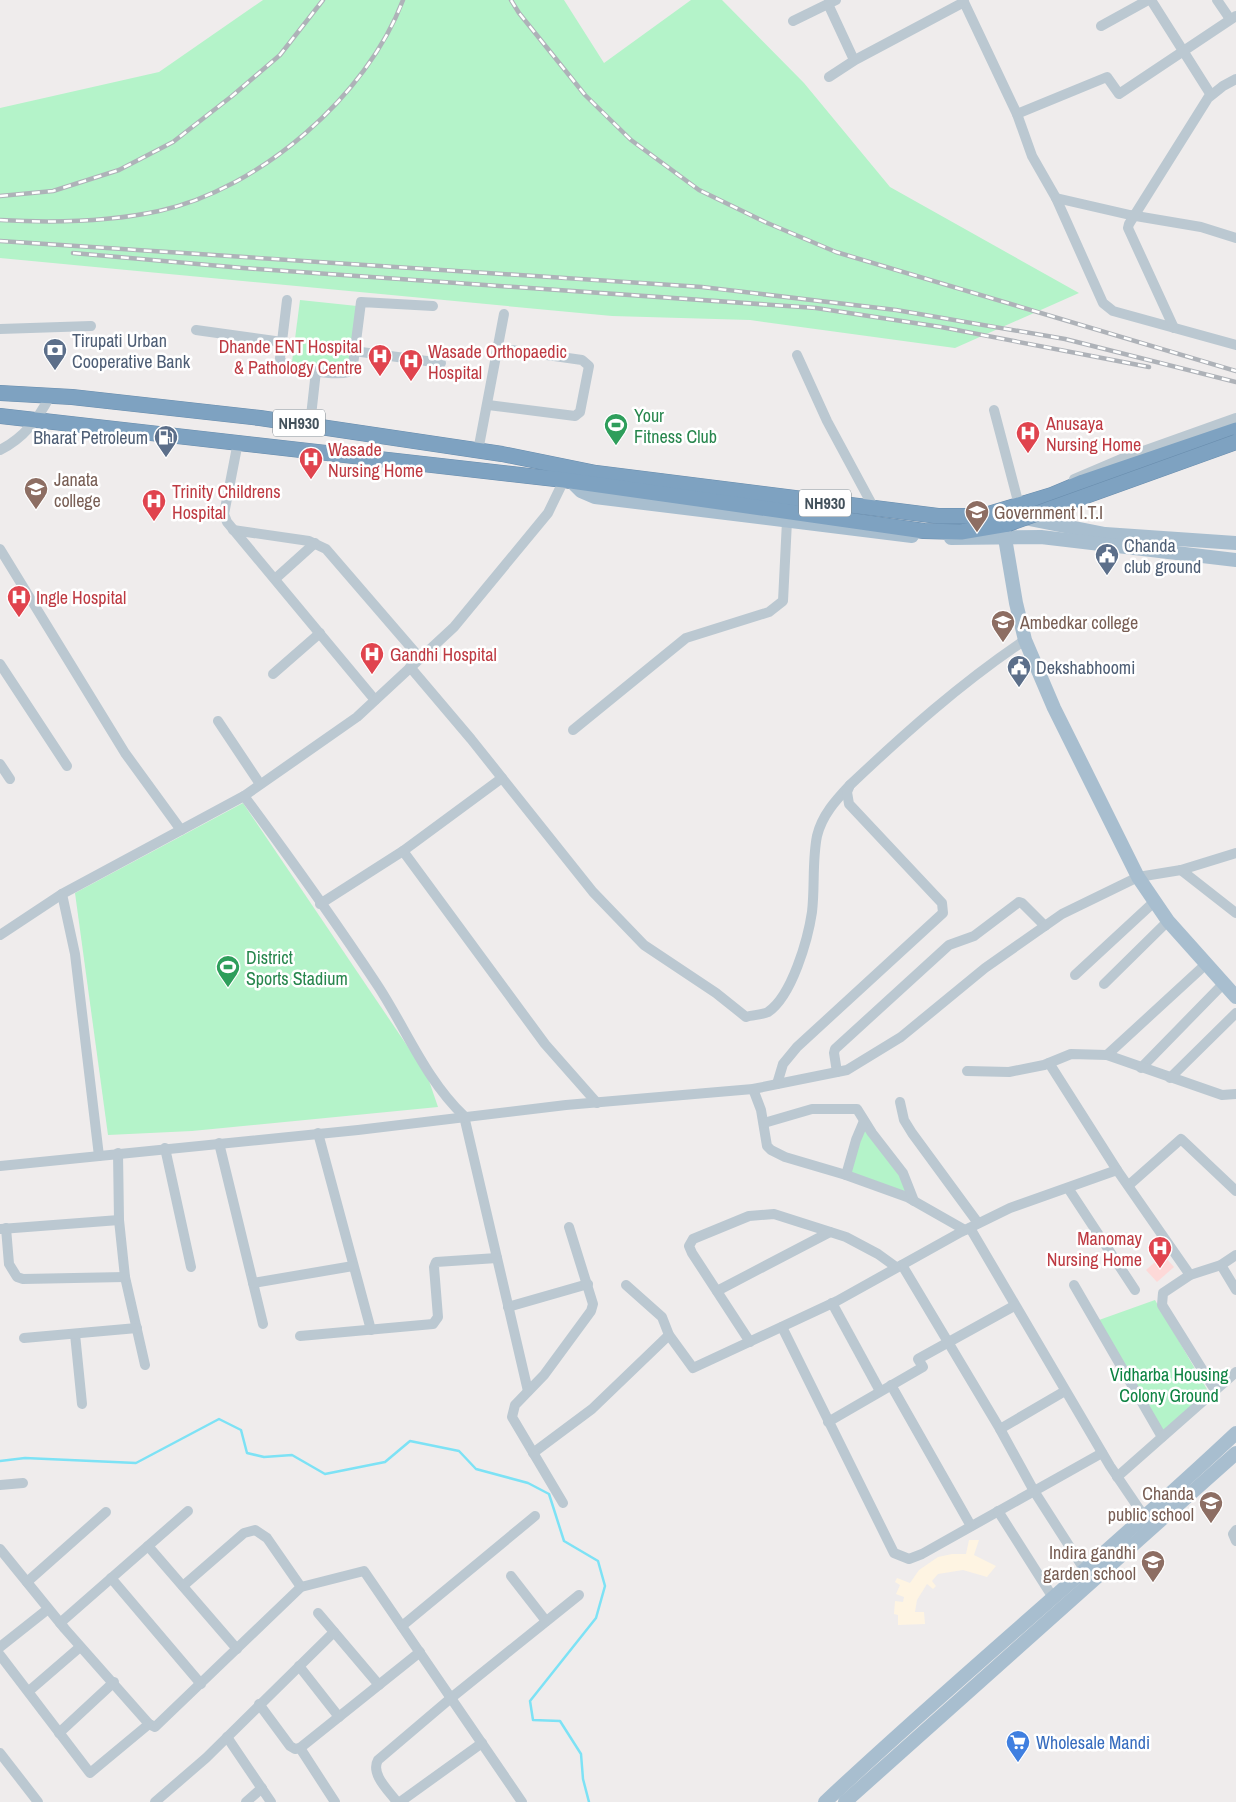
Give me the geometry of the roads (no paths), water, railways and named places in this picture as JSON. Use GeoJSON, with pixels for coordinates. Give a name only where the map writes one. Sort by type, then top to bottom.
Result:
{"type":"FeatureCollection","features":[{"type":"Feature","properties":{"kind":"highway","name":"NH930"},"geometry":{"type":"LineString","coordinates":[[0,393],[50,396],[310,425],[478,451],[596,473],[875,510],[938,516],[982,516],[997,512],[1052,495],[1083,482],[1236,430]]}},
{"type":"Feature","properties":{"kind":"highway","name":"NH930"},"geometry":{"type":"LineString","coordinates":[[0,416],[568,480],[914,529],[961,532],[1008,524],[1236,442]]}},
{"type":"Feature","properties":{"kind":"main road"},"geometry":{"type":"LineString","coordinates":[[568,480],[581,491],[595,497],[883,534],[945,538],[1041,537],[1236,560]]}},
{"type":"Feature","properties":{"kind":"main road"},"geometry":{"type":"LineString","coordinates":[[997,512],[1096,533],[1236,543]]}},
{"type":"Feature","properties":{"kind":"main road"},"geometry":{"type":"LineString","coordinates":[[1005,538],[1024,640],[1054,708],[1138,877],[1168,921],[1205,965],[1236,997]]}},
{"type":"Feature","properties":{"kind":"main road"},"geometry":{"type":"LineString","coordinates":[[1149,1523],[1236,1433]]}},
{"type":"Feature","properties":{"kind":"main road"},"geometry":{"type":"LineString","coordinates":[[845,1802],[1090,1573],[1236,1453]]}},
{"type":"Feature","properties":{"kind":"main road"},"geometry":{"type":"LineString","coordinates":[[825,1802],[1052,1596],[1090,1573]]}},
{"type":"Feature","properties":{"kind":"street"},"geometry":{"type":"LineString","coordinates":[[1101,26],[1150,0],[1211,95]]}},
{"type":"Feature","properties":{"kind":"street"},"geometry":{"type":"LineString","coordinates":[[1017,114],[1107,78],[1119,94],[1233,17],[1218,0]]}},
{"type":"Feature","properties":{"kind":"street"},"geometry":{"type":"LineString","coordinates":[[829,77],[854,60],[963,1],[1017,114],[1032,156],[1056,198],[1100,298],[1106,306],[1113,311],[1236,345]]}},
{"type":"Feature","properties":{"kind":"street"},"geometry":{"type":"LineString","coordinates":[[793,21],[832,2],[854,60]]}},
{"type":"Feature","properties":{"kind":"street"},"geometry":{"type":"LineString","coordinates":[[1174,328],[1128,228],[1211,95],[1236,79]]}},
{"type":"Feature","properties":{"kind":"street"},"geometry":{"type":"LineString","coordinates":[[1056,198],[1135,216],[1201,227],[1236,238]]}},
{"type":"Feature","properties":{"kind":"street"},"geometry":{"type":"LineString","coordinates":[[286,300],[280,358],[282,363],[316,371],[349,372],[353,365],[361,302],[433,306]]}},
{"type":"Feature","properties":{"kind":"street"},"geometry":{"type":"LineString","coordinates":[[478,451],[504,314]]}},
{"type":"Feature","properties":{"kind":"street"},"geometry":{"type":"LineString","coordinates":[[0,329],[91,326]]}},
{"type":"Feature","properties":{"kind":"street"},"geometry":{"type":"LineString","coordinates":[[196,330],[282,342]]}},
{"type":"Feature","properties":{"kind":"street"},"geometry":{"type":"LineString","coordinates":[[488,405],[575,416],[580,412],[589,366],[582,360],[497,348]]}},
{"type":"Feature","properties":{"kind":"street"},"geometry":{"type":"LineString","coordinates":[[354,351],[440,362]]}},
{"type":"Feature","properties":{"kind":"street"},"geometry":{"type":"LineString","coordinates":[[797,356],[827,421],[875,510]]}},
{"type":"Feature","properties":{"kind":"street"},"geometry":{"type":"LineString","coordinates":[[310,425],[316,371]]}},
{"type":"Feature","properties":{"kind":"street"},"geometry":{"type":"LineString","coordinates":[[0,450],[13,444],[39,419],[50,396]]}},
{"type":"Feature","properties":{"kind":"street"},"geometry":{"type":"LineString","coordinates":[[994,410],[1026,503],[1083,474],[1236,418]]}},
{"type":"Feature","properties":{"kind":"street"},"geometry":{"type":"LineString","coordinates":[[238,442],[224,514],[233,530],[375,700]]}},
{"type":"Feature","properties":{"kind":"street"},"geometry":{"type":"LineString","coordinates":[[0,934],[62,894],[244,796],[357,717],[454,627],[548,513],[568,480]]}},
{"type":"Feature","properties":{"kind":"street"},"geometry":{"type":"LineString","coordinates":[[573,730],[686,638],[769,612],[780,605],[783,601],[787,521]]}},
{"type":"Feature","properties":{"kind":"street"},"geometry":{"type":"LineString","coordinates":[[233,530],[315,543],[330,554],[420,658]]}},
{"type":"Feature","properties":{"kind":"street"},"geometry":{"type":"LineString","coordinates":[[275,579],[315,543]]}},
{"type":"Feature","properties":{"kind":"street"},"geometry":{"type":"LineString","coordinates":[[0,549],[125,753],[181,830]]}},
{"type":"Feature","properties":{"kind":"street"},"geometry":{"type":"LineString","coordinates":[[273,674],[320,633]]}},
{"type":"Feature","properties":{"kind":"street"},"geometry":{"type":"LineString","coordinates":[[410,667],[593,892],[644,946],[716,994],[746,1017],[767,1012],[781,998],[799,962],[812,912],[813,872],[817,834],[829,807],[923,716],[992,661],[1024,640]]}},
{"type":"Feature","properties":{"kind":"street"},"geometry":{"type":"LineString","coordinates":[[0,664],[67,766]]}},
{"type":"Feature","properties":{"kind":"street"},"geometry":{"type":"LineString","coordinates":[[218,721],[260,784]]}},
{"type":"Feature","properties":{"kind":"street"},"geometry":{"type":"LineString","coordinates":[[0,764],[10,779]]}},
{"type":"Feature","properties":{"kind":"street"},"geometry":{"type":"LineString","coordinates":[[320,904],[403,851],[502,778]]}},
{"type":"Feature","properties":{"kind":"street"},"geometry":{"type":"LineString","coordinates":[[777,1084],[783,1064],[797,1047],[943,912],[942,903],[849,804],[847,792],[850,785]]}},
{"type":"Feature","properties":{"kind":"street"},"geometry":{"type":"LineString","coordinates":[[244,796],[291,859],[378,987],[445,1098],[464,1116],[528,1391]]}},
{"type":"Feature","properties":{"kind":"street"},"geometry":{"type":"LineString","coordinates":[[403,851],[545,1044],[597,1103]]}},
{"type":"Feature","properties":{"kind":"street"},"geometry":{"type":"LineString","coordinates":[[0,1166],[318,1134],[464,1116],[753,1089],[847,1070],[901,1037],[985,968],[1062,914],[1138,877],[1181,870],[1236,854]]}},
{"type":"Feature","properties":{"kind":"street"},"geometry":{"type":"LineString","coordinates":[[1181,870],[1236,913]]}},
{"type":"Feature","properties":{"kind":"street"},"geometry":{"type":"LineString","coordinates":[[62,894],[76,954],[99,1156]]}},
{"type":"Feature","properties":{"kind":"street"},"geometry":{"type":"LineString","coordinates":[[837,1072],[835,1049],[949,945],[974,936],[1019,902],[1045,926]]}},
{"type":"Feature","properties":{"kind":"street"},"geometry":{"type":"LineString","coordinates":[[1075,975],[1154,902]]}},
{"type":"Feature","properties":{"kind":"street"},"geometry":{"type":"LineString","coordinates":[[1104,984],[1168,921]]}},
{"type":"Feature","properties":{"kind":"street"},"geometry":{"type":"LineString","coordinates":[[1107,1055],[1205,965]]}},
{"type":"Feature","properties":{"kind":"street"},"geometry":{"type":"LineString","coordinates":[[1141,1068],[1224,983]]}},
{"type":"Feature","properties":{"kind":"street"},"geometry":{"type":"LineString","coordinates":[[1170,1078],[1236,1013]]}},
{"type":"Feature","properties":{"kind":"street"},"geometry":{"type":"LineString","coordinates":[[967,1071],[1009,1072],[1050,1063],[1072,1054],[1107,1055],[1222,1095],[1236,1094]]}},
{"type":"Feature","properties":{"kind":"street"},"geometry":{"type":"LineString","coordinates":[[1050,1063],[1117,1170],[1190,1274]]}},
{"type":"Feature","properties":{"kind":"street"},"geometry":{"type":"LineString","coordinates":[[753,1089],[764,1123],[767,1146],[771,1150],[785,1157],[846,1175],[914,1201],[971,1227]]}},
{"type":"Feature","properties":{"kind":"street"},"geometry":{"type":"LineString","coordinates":[[900,1102],[904,1120],[971,1227],[1014,1306],[1102,1453],[1149,1523]]}},
{"type":"Feature","properties":{"kind":"street"},"geometry":{"type":"LineString","coordinates":[[764,1123],[799,1111],[826,1107],[853,1107],[860,1112],[864,1121],[903,1173],[914,1201]]}},
{"type":"Feature","properties":{"kind":"street"},"geometry":{"type":"LineString","coordinates":[[846,1175],[856,1140],[864,1121]]}},
{"type":"Feature","properties":{"kind":"street"},"geometry":{"type":"LineString","coordinates":[[318,1134],[371,1330]]}},
{"type":"Feature","properties":{"kind":"street"},"geometry":{"type":"LineString","coordinates":[[1129,1185],[1181,1139],[1236,1191]]}},
{"type":"Feature","properties":{"kind":"street"},"geometry":{"type":"LineString","coordinates":[[219,1143],[263,1324]]}},
{"type":"Feature","properties":{"kind":"street"},"geometry":{"type":"LineString","coordinates":[[165,1148],[191,1267]]}},
{"type":"Feature","properties":{"kind":"street"},"geometry":{"type":"LineString","coordinates":[[118,1153],[119,1220],[125,1277],[145,1365]]}},
{"type":"Feature","properties":{"kind":"street"},"geometry":{"type":"LineString","coordinates":[[626,1285],[662,1317],[669,1335],[693,1368],[832,1303],[971,1227],[1010,1208],[1117,1170]]}},
{"type":"Feature","properties":{"kind":"street"},"geometry":{"type":"LineString","coordinates":[[1068,1188],[1135,1290]]}},
{"type":"Feature","properties":{"kind":"street"},"geometry":{"type":"LineString","coordinates":[[750,1342],[689,1246],[690,1242],[697,1237],[759,1213],[774,1214],[863,1245],[899,1266],[1000,1429],[1034,1491],[1090,1573]]}},
{"type":"Feature","properties":{"kind":"street"},"geometry":{"type":"LineString","coordinates":[[119,1220],[3,1229],[9,1264],[17,1277],[23,1279],[125,1277]]}},
{"type":"Feature","properties":{"kind":"street"},"geometry":{"type":"LineString","coordinates":[[563,1504],[512,1417],[515,1405],[544,1376],[591,1311],[592,1296],[568,1227]]}},
{"type":"Feature","properties":{"kind":"street"},"geometry":{"type":"LineString","coordinates":[[716,1291],[830,1232]]}},
{"type":"Feature","properties":{"kind":"street"},"geometry":{"type":"LineString","coordinates":[[1215,1390],[1161,1301],[1163,1293],[1190,1274],[1221,1265],[1236,1255]]}},
{"type":"Feature","properties":{"kind":"street"},"geometry":{"type":"LineString","coordinates":[[300,1336],[429,1325],[436,1321],[438,1316],[434,1267],[439,1260],[497,1258]]}},
{"type":"Feature","properties":{"kind":"street"},"geometry":{"type":"LineString","coordinates":[[1221,1265],[1236,1290]]}},
{"type":"Feature","properties":{"kind":"street"},"geometry":{"type":"LineString","coordinates":[[253,1283],[354,1266]]}},
{"type":"Feature","properties":{"kind":"street"},"geometry":{"type":"LineString","coordinates":[[508,1307],[588,1284]]}},
{"type":"Feature","properties":{"kind":"street"},"geometry":{"type":"LineString","coordinates":[[1074,1285],[1162,1438]]}},
{"type":"Feature","properties":{"kind":"street"},"geometry":{"type":"LineString","coordinates":[[832,1303],[880,1391]]}},
{"type":"Feature","properties":{"kind":"street"},"geometry":{"type":"LineString","coordinates":[[828,1422],[923,1367],[918,1359],[1014,1306]]}},
{"type":"Feature","properties":{"kind":"street"},"geometry":{"type":"LineString","coordinates":[[782,1327],[894,1553],[909,1559],[922,1554],[1102,1453]]}},
{"type":"Feature","properties":{"kind":"street"},"geometry":{"type":"LineString","coordinates":[[24,1338],[137,1328]]}},
{"type":"Feature","properties":{"kind":"street"},"geometry":{"type":"LineString","coordinates":[[75,1334],[82,1404]]}},
{"type":"Feature","properties":{"kind":"street"},"geometry":{"type":"LineString","coordinates":[[533,1453],[592,1409],[669,1335]]}},
{"type":"Feature","properties":{"kind":"street"},"geometry":{"type":"LineString","coordinates":[[1117,1477],[1236,1372]]}},
{"type":"Feature","properties":{"kind":"street"},"geometry":{"type":"LineString","coordinates":[[891,1385],[970,1526]]}},
{"type":"Feature","properties":{"kind":"street"},"geometry":{"type":"LineString","coordinates":[[1000,1429],[1065,1391]]}},
{"type":"Feature","properties":{"kind":"street"},"geometry":{"type":"LineString","coordinates":[[0,1485],[23,1483]]}},
{"type":"Feature","properties":{"kind":"street"},"geometry":{"type":"LineString","coordinates":[[998,1511],[1052,1596]]}},
{"type":"Feature","properties":{"kind":"street"},"geometry":{"type":"LineString","coordinates":[[27,1582],[106,1512]]}},
{"type":"Feature","properties":{"kind":"street"},"geometry":{"type":"LineString","coordinates":[[60,1624],[188,1512]]}},
{"type":"Feature","properties":{"kind":"street"},"geometry":{"type":"LineString","coordinates":[[402,1626],[536,1516]]}},
{"type":"Feature","properties":{"kind":"street"},"geometry":{"type":"LineString","coordinates":[[183,1586],[244,1533],[256,1530],[267,1538],[301,1587]]}},
{"type":"Feature","properties":{"kind":"street"},"geometry":{"type":"LineString","coordinates":[[1236,1530],[1233,1534],[1236,1541]]}},
{"type":"Feature","properties":{"kind":"street"},"geometry":{"type":"LineString","coordinates":[[148,1546],[236,1649]]}},
{"type":"Feature","properties":{"kind":"street"},"geometry":{"type":"LineString","coordinates":[[0,1549],[80,1647],[114,1682],[150,1724],[156,1727],[301,1587],[364,1571],[482,1743],[518,1800]]}},
{"type":"Feature","properties":{"kind":"street"},"geometry":{"type":"LineString","coordinates":[[511,1576],[546,1621]]}},
{"type":"Feature","properties":{"kind":"street"},"geometry":{"type":"LineString","coordinates":[[111,1578],[200,1684]]}},
{"type":"Feature","properties":{"kind":"street"},"geometry":{"type":"LineString","coordinates":[[482,1743],[399,1802],[376,1772],[376,1763],[451,1698],[579,1595]]}},
{"type":"Feature","properties":{"kind":"street"},"geometry":{"type":"LineString","coordinates":[[0,1647],[48,1608]]}},
{"type":"Feature","properties":{"kind":"street"},"geometry":{"type":"LineString","coordinates":[[318,1613],[379,1685]]}},
{"type":"Feature","properties":{"kind":"street"},"geometry":{"type":"LineString","coordinates":[[155,1802],[227,1737],[334,1632]]}},
{"type":"Feature","properties":{"kind":"street"},"geometry":{"type":"LineString","coordinates":[[30,1692],[80,1647]]}},
{"type":"Feature","properties":{"kind":"street"},"geometry":{"type":"LineString","coordinates":[[259,1704],[290,1746],[295,1749],[300,1748],[420,1652]]}},
{"type":"Feature","properties":{"kind":"street"},"geometry":{"type":"LineString","coordinates":[[0,1655],[4,1668],[30,1692],[90,1773],[150,1724]]}},
{"type":"Feature","properties":{"kind":"street"},"geometry":{"type":"LineString","coordinates":[[299,1666],[339,1717]]}},
{"type":"Feature","properties":{"kind":"street"},"geometry":{"type":"LineString","coordinates":[[59,1732],[114,1682]]}},
{"type":"Feature","properties":{"kind":"street"},"geometry":{"type":"LineString","coordinates":[[227,1737],[271,1802]]}},
{"type":"Feature","properties":{"kind":"street"},"geometry":{"type":"LineString","coordinates":[[300,1748],[335,1802]]}},
{"type":"Feature","properties":{"kind":"street"},"geometry":{"type":"LineString","coordinates":[[0,1753],[38,1802]]}},
{"type":"Feature","properties":{"kind":"street"},"geometry":{"type":"LineString","coordinates":[[246,1802],[262,1788]]}},
{"type":"Feature","properties":{"kind":"waterway"},"geometry":{"type":"LineString","coordinates":[[0,1461],[25,1458],[136,1463],[219,1419],[241,1430],[247,1453],[264,1457],[292,1455],[325,1474],[385,1462],[410,1441],[459,1451],[476,1469],[528,1483],[549,1494],[564,1541],[598,1561],[605,1586],[596,1618],[530,1701],[533,1720],[560,1721],[581,1754],[583,1779],[589,1802]]}},
{"type":"Feature","properties":{"kind":"railway"},"geometry":{"type":"LineString","coordinates":[[0,196],[53,191],[119,170],[173,142],[232,96],[280,55],[323,0]]}},
{"type":"Feature","properties":{"kind":"railway"},"geometry":{"type":"LineString","coordinates":[[0,220],[80,221],[140,215],[197,200],[235,182],[271,160],[305,133],[337,103],[364,70],[386,36],[403,0]]}},
{"type":"Feature","properties":{"kind":"railway"},"geometry":{"type":"LineString","coordinates":[[511,0],[519,13],[585,95],[631,140],[699,190],[765,222],[836,252],[1236,371]]}},
{"type":"Feature","properties":{"kind":"railway"},"geometry":{"type":"LineString","coordinates":[[0,241],[702,287],[896,310],[1065,339],[1236,382]]}},
{"type":"Feature","properties":{"kind":"railway"},"geometry":{"type":"LineString","coordinates":[[73,253],[243,268],[816,308],[941,327],[1149,367]]}},
{"type":"Feature","properties":{"kind":"place","name":"Tirupati Urban Cooperative Bank"},"geometry":{"type":"Point","coordinates":[55,371]}},
{"type":"Feature","properties":{"kind":"place","name":"Dhande ENT Hospital & Pathology Centre"},"geometry":{"type":"Point","coordinates":[380,377]}},
{"type":"Feature","properties":{"kind":"place","name":"Wasade Orthopaedic Hospital"},"geometry":{"type":"Point","coordinates":[411,382]}},
{"type":"Feature","properties":{"kind":"place","name":"Your Fitness Club"},"geometry":{"type":"Point","coordinates":[616,446]}},
{"type":"Feature","properties":{"kind":"place","name":"Anusaya Nursing Home"},"geometry":{"type":"Point","coordinates":[1028,454]}},
{"type":"Feature","properties":{"kind":"place","name":"Bharat Petroleum"},"geometry":{"type":"Point","coordinates":[166,458]}},
{"type":"Feature","properties":{"kind":"place","name":"Wasade Nursing Home"},"geometry":{"type":"Point","coordinates":[311,480]}},
{"type":"Feature","properties":{"kind":"place","name":"Janata college"},"geometry":{"type":"Point","coordinates":[36,510]}},
{"type":"Feature","properties":{"kind":"place","name":"Trinity Childrens Hospital"},"geometry":{"type":"Point","coordinates":[154,522]}},
{"type":"Feature","properties":{"kind":"place","name":"Government I.T.I"},"geometry":{"type":"Point","coordinates":[977,533]}},
{"type":"Feature","properties":{"kind":"place","name":"Chanda club ground"},"geometry":{"type":"Point","coordinates":[1107,576]}},
{"type":"Feature","properties":{"kind":"place","name":"Ingle Hospital"},"geometry":{"type":"Point","coordinates":[19,618]}},
{"type":"Feature","properties":{"kind":"place","name":"Ambedkar college"},"geometry":{"type":"Point","coordinates":[1003,643]}},
{"type":"Feature","properties":{"kind":"place","name":"Gandhi Hospital"},"geometry":{"type":"Point","coordinates":[372,675]}},
{"type":"Feature","properties":{"kind":"place","name":"Dekshabhoomi"},"geometry":{"type":"Point","coordinates":[1019,688]}},
{"type":"Feature","properties":{"kind":"place","name":"District Sports Stadium"},"geometry":{"type":"Point","coordinates":[228,988]}},
{"type":"Feature","properties":{"kind":"place","name":"Manomay Nursing Home"},"geometry":{"type":"Point","coordinates":[1160,1269]}},
{"type":"Feature","properties":{"kind":"place","name":"Chanda public school"},"geometry":{"type":"Point","coordinates":[1211,1524]}},
{"type":"Feature","properties":{"kind":"place","name":"Indira gandhi garden school"},"geometry":{"type":"Point","coordinates":[1153,1583]}},
{"type":"Feature","properties":{"kind":"place","name":"Wholesale Mandi"},"geometry":{"type":"Point","coordinates":[1018,1763]}},
{"type":"Feature","properties":{"kind":"park label","name":"Vidharba Housing Colony Ground"},"geometry":{"type":"Point","coordinates":[1169,1384]}}]}
